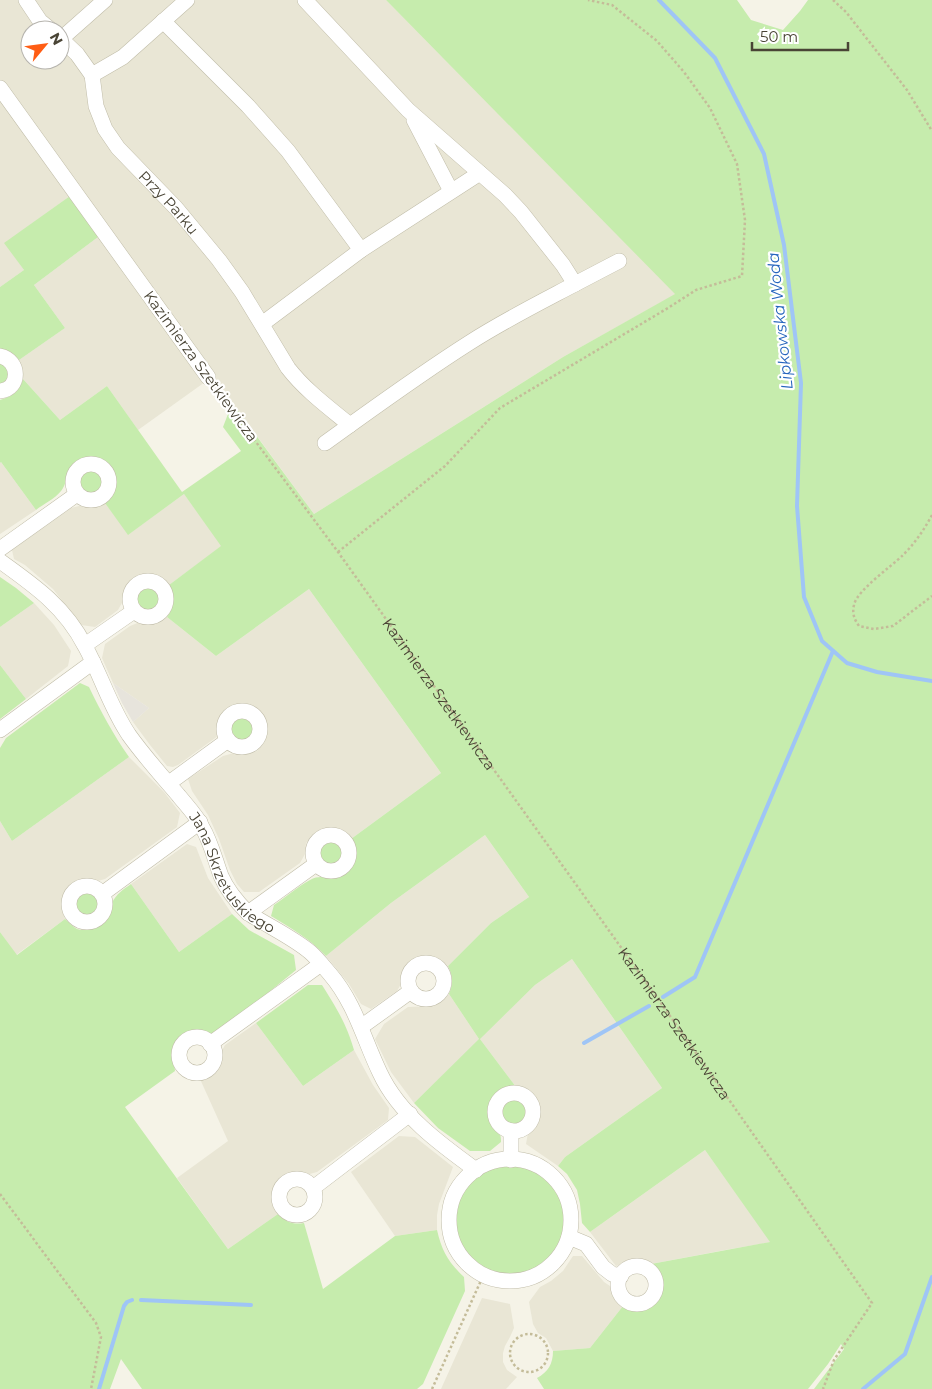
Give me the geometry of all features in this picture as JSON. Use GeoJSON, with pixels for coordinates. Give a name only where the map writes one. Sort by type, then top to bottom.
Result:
{"type":"FeatureCollection","features":[{"type":"Feature","properties":{"kind":"street","name":"Przy Parku"},"geometry":{"type":"LineString","coordinates":[[26,0],[39,20]]}},
{"type":"Feature","properties":{"kind":"street"},"geometry":{"type":"LineString","coordinates":[[70,26],[105,0]]}},
{"type":"Feature","properties":{"kind":"street"},"geometry":{"type":"LineString","coordinates":[[92,75],[123,57],[187,0]]}},
{"type":"Feature","properties":{"kind":"street"},"geometry":{"type":"LineString","coordinates":[[305,0],[408,110],[505,195],[563,265],[575,284]]}},
{"type":"Feature","properties":{"kind":"street"},"geometry":{"type":"LineString","coordinates":[[162,21],[248,106],[288,151],[361,250]]}},
{"type":"Feature","properties":{"kind":"street","name":"Przy Parku"},"geometry":{"type":"LineString","coordinates":[[70,47],[92,75],[96,106],[105,129],[118,148],[176,208],[219,260],[294,376],[350,425]]}},
{"type":"Feature","properties":{"kind":"street","name":"Kazimierza Szetkiewicza"},"geometry":{"type":"LineString","coordinates":[[0,88],[208,377]]}},
{"type":"Feature","properties":{"kind":"street"},"geometry":{"type":"LineString","coordinates":[[408,110],[451,191]]}},
{"type":"Feature","properties":{"kind":"street"},"geometry":{"type":"LineString","coordinates":[[262,324],[361,250],[480,172]]}},
{"type":"Feature","properties":{"kind":"street"},"geometry":{"type":"LineString","coordinates":[[326,443],[424,372],[470,342],[618,261]]}},
{"type":"Feature","properties":{"kind":"street"},"geometry":{"type":"LineString","coordinates":[[0,356],[8,359],[13,364],[16,376],[9,388],[0,391]]}},
{"type":"Feature","properties":{"kind":"street"},"geometry":{"type":"LineString","coordinates":[[0,549],[77,494]]}},
{"type":"Feature","properties":{"kind":"street","name":"Jana Skrzetuskiego"},"geometry":{"type":"LineString","coordinates":[[0,561],[42,591],[65,614],[85,645],[114,711],[123,726],[141,751],[200,822],[222,878],[232,895],[248,913],[311,953],[331,975],[343,992],[361,1027],[380,1075],[397,1100],[442,1145],[476,1170]]}},
{"type":"Feature","properties":{"kind":"street"},"geometry":{"type":"LineString","coordinates":[[85,645],[134,611]]}},
{"type":"Feature","properties":{"kind":"street"},"geometry":{"type":"LineString","coordinates":[[0,730],[92,662]]}},
{"type":"Feature","properties":{"kind":"street"},"geometry":{"type":"LineString","coordinates":[[169,783],[228,740]]}},
{"type":"Feature","properties":{"kind":"street"},"geometry":{"type":"LineString","coordinates":[[102,894],[200,822]]}},
{"type":"Feature","properties":{"kind":"street"},"geometry":{"type":"LineString","coordinates":[[248,913],[316,864]]}},
{"type":"Feature","properties":{"kind":"street"},"geometry":{"type":"LineString","coordinates":[[210,1044],[321,964]]}},
{"type":"Feature","properties":{"kind":"street"},"geometry":{"type":"LineString","coordinates":[[361,1027],[411,991]]}},
{"type":"Feature","properties":{"kind":"street"},"geometry":{"type":"LineString","coordinates":[[313,1188],[410,1114]]}},
{"type":"Feature","properties":{"kind":"street"},"geometry":{"type":"LineString","coordinates":[[511,1131],[511,1160]]}},
{"type":"Feature","properties":{"kind":"street"},"geometry":{"type":"LineString","coordinates":[[503,1160],[520,1160],[543,1169],[559,1185],[568,1204],[572,1219],[569,1237],[558,1257],[551,1265],[533,1276],[517,1282],[503,1282],[483,1276],[472,1269],[461,1257],[452,1240],[448,1219],[451,1203],[456,1191],[469,1174],[476,1170],[487,1163],[503,1160]]}},
{"type":"Feature","properties":{"kind":"street"},"geometry":{"type":"LineString","coordinates":[[569,1237],[586,1244],[603,1267],[612,1274],[621,1276]]}},
{"type":"Feature","properties":{"kind":"path"},"geometry":{"type":"LineString","coordinates":[[833,0],[846,12],[907,90],[932,131]]}},
{"type":"Feature","properties":{"kind":"path","name":"Kazimierza Szetkiewicza"},"geometry":{"type":"LineString","coordinates":[[208,377],[338,552],[658,998],[872,1303],[834,1360],[823,1389]]}},
{"type":"Feature","properties":{"kind":"path"},"geometry":{"type":"LineString","coordinates":[[932,514],[923,532],[904,555],[860,593],[854,604],[854,618],[859,626],[874,629],[893,626],[932,596]]}},
{"type":"Feature","properties":{"kind":"path"},"geometry":{"type":"LineString","coordinates":[[0,1194],[96,1323],[101,1337],[91,1389]]}},
{"type":"Feature","properties":{"kind":"path"},"geometry":{"type":"LineString","coordinates":[[432,1389],[483,1276]]}},
{"type":"Feature","properties":{"kind":"path"},"geometry":{"type":"LineString","coordinates":[[529,1334],[540,1338],[544,1342],[548,1348],[544,1366],[539,1370],[528,1372],[517,1369],[510,1358],[510,1347],[514,1341],[519,1337],[529,1334]]}},
{"type":"Feature","properties":{"kind":"shaded area"},"geometry":{"type":"Polygon","coordinates":[[[0,0],[386,0],[676,294],[563,357],[314,514],[0,82],[0,0]]]}},
{"type":"Feature","properties":{"kind":"shaded area"},"geometry":{"type":"Polygon","coordinates":[[[0,99],[70,196],[5,243],[24,270],[0,287],[0,99]]]}},
{"type":"Feature","properties":{"kind":"shaded area"},"geometry":{"type":"Polygon","coordinates":[[[98,237],[205,382],[138,430],[107,386],[60,420],[23,379],[23,370],[19,360],[65,328],[34,285],[98,237]]]}},
{"type":"Feature","properties":{"kind":"shaded area"},"geometry":{"type":"Polygon","coordinates":[[[0,463],[36,510],[0,534],[0,463]]]}},
{"type":"Feature","properties":{"kind":"shaded area"},"geometry":{"type":"Polygon","coordinates":[[[184,494],[222,546],[169,585],[154,575],[145,574],[137,577],[127,588],[118,610],[95,627],[81,625],[53,589],[25,565],[14,559],[12,550],[71,508],[83,505],[88,507],[95,506],[105,503],[129,534],[184,494]]]}},
{"type":"Feature","properties":{"kind":"shaded area"},"geometry":{"type":"Polygon","coordinates":[[[309,589],[441,773],[351,839],[345,832],[336,828],[326,828],[318,831],[306,843],[305,854],[300,863],[259,892],[244,892],[237,884],[230,870],[208,815],[192,791],[188,779],[223,756],[234,753],[242,755],[257,751],[264,743],[267,733],[265,719],[258,710],[248,705],[232,707],[222,715],[218,723],[218,736],[178,765],[173,767],[167,766],[133,722],[149,708],[113,683],[102,658],[105,644],[130,626],[140,622],[149,625],[167,617],[216,656],[309,589]]]}},
{"type":"Feature","properties":{"kind":"shaded area"},"geometry":{"type":"Polygon","coordinates":[[[34,603],[54,625],[71,651],[68,666],[26,699],[0,665],[0,627],[34,603]]]}},
{"type":"Feature","properties":{"kind":"shaded area"},"geometry":{"type":"Polygon","coordinates":[[[113,683],[149,708],[133,722],[122,703],[113,683]]]}},
{"type":"Feature","properties":{"kind":"shaded area"},"geometry":{"type":"Polygon","coordinates":[[[129,757],[164,792],[180,813],[177,827],[105,879],[94,882],[86,880],[77,881],[70,885],[62,901],[65,919],[16,955],[0,932],[0,821],[12,841],[129,757]]]}},
{"type":"Feature","properties":{"kind":"shaded area"},"geometry":{"type":"Polygon","coordinates":[[[485,835],[529,897],[491,923],[448,966],[441,960],[429,956],[413,960],[403,972],[402,982],[397,991],[371,1009],[361,1004],[349,984],[326,956],[391,903],[485,835]]]}},
{"type":"Feature","properties":{"kind":"shaded area"},"geometry":{"type":"Polygon","coordinates":[[[187,844],[196,847],[208,878],[232,914],[179,952],[131,884],[187,844]]]}},
{"type":"Feature","properties":{"kind":"shaded area"},"geometry":{"type":"Polygon","coordinates":[[[572,959],[662,1088],[565,1157],[558,1166],[526,1144],[528,1133],[535,1128],[538,1122],[540,1112],[538,1102],[529,1092],[516,1087],[480,1039],[414,1103],[391,1072],[375,1039],[384,1024],[408,1007],[431,1006],[443,1000],[449,994],[479,1039],[535,985],[572,959]]]}},
{"type":"Feature","properties":{"kind":"shaded area"},"geometry":{"type":"Polygon","coordinates":[[[256,1023],[303,1086],[354,1050],[373,1085],[389,1108],[388,1120],[317,1172],[306,1175],[293,1174],[281,1180],[277,1184],[273,1195],[273,1203],[278,1214],[228,1249],[177,1178],[228,1141],[200,1079],[213,1072],[225,1045],[256,1023]]]}},
{"type":"Feature","properties":{"kind":"shaded area"},"geometry":{"type":"Polygon","coordinates":[[[399,1136],[415,1137],[453,1167],[439,1204],[437,1230],[395,1236],[351,1172],[399,1136]]]}},
{"type":"Feature","properties":{"kind":"shaded area"},"geometry":{"type":"Polygon","coordinates":[[[705,1150],[771,1242],[651,1264],[643,1260],[635,1260],[616,1266],[590,1232],[705,1150]]]}},
{"type":"Feature","properties":{"kind":"shaded area"},"geometry":{"type":"Polygon","coordinates":[[[573,1256],[582,1256],[604,1282],[613,1288],[615,1296],[623,1306],[590,1348],[553,1351],[546,1338],[538,1333],[533,1324],[529,1302],[540,1287],[563,1271],[573,1256]]]}},
{"type":"Feature","properties":{"kind":"shaded area"},"geometry":{"type":"Polygon","coordinates":[[[482,1298],[510,1304],[514,1328],[505,1346],[503,1362],[507,1370],[517,1377],[506,1389],[441,1389],[482,1298]]]}},
{"type":"Feature","properties":{"kind":"green space"},"geometry":{"type":"Polygon","coordinates":[[[386,0],[737,0],[751,20],[783,30],[808,0],[932,0],[932,1389],[814,1389],[844,1349],[841,1344],[808,1389],[544,1389],[537,1378],[549,1367],[553,1351],[590,1348],[623,1306],[634,1309],[644,1308],[658,1299],[662,1282],[651,1264],[770,1242],[705,1150],[590,1232],[582,1223],[577,1190],[567,1174],[558,1166],[565,1157],[662,1088],[572,959],[535,985],[480,1039],[516,1087],[498,1094],[489,1108],[491,1121],[500,1134],[501,1142],[490,1151],[470,1151],[438,1128],[414,1103],[479,1039],[449,994],[452,980],[448,966],[491,923],[529,897],[485,835],[391,903],[326,956],[307,939],[271,916],[274,905],[305,883],[317,877],[337,877],[348,871],[354,862],[355,856],[351,839],[441,773],[309,589],[216,656],[167,617],[172,609],[173,601],[169,585],[221,546],[184,494],[128,535],[105,503],[114,491],[116,481],[111,469],[102,460],[90,457],[73,464],[61,491],[36,510],[0,463],[0,400],[15,393],[23,379],[60,420],[107,386],[182,492],[241,451],[223,427],[228,414],[236,408],[314,514],[563,357],[675,294],[386,0]]]}},
{"type":"Feature","properties":{"kind":"green space"},"geometry":{"type":"Polygon","coordinates":[[[70,196],[98,237],[34,285],[65,328],[19,360],[12,353],[0,350],[0,287],[24,270],[4,243],[70,196]]]}},
{"type":"Feature","properties":{"kind":"green space"},"geometry":{"type":"Polygon","coordinates":[[[0,363],[6,366],[10,376],[0,387],[0,363]]]}},
{"type":"Feature","properties":{"kind":"green space"},"geometry":{"type":"Polygon","coordinates":[[[91,470],[96,471],[102,477],[102,487],[96,493],[91,494],[86,493],[80,487],[79,482],[80,477],[86,471],[91,470]]]}},
{"type":"Feature","properties":{"kind":"green space"},"geometry":{"type":"Polygon","coordinates":[[[0,577],[34,603],[0,627],[0,577]]]}},
{"type":"Feature","properties":{"kind":"green space"},"geometry":{"type":"Polygon","coordinates":[[[149,587],[154,588],[160,594],[160,604],[154,610],[149,611],[144,610],[138,604],[137,599],[138,594],[144,588],[149,587]]]}},
{"type":"Feature","properties":{"kind":"green space"},"geometry":{"type":"Polygon","coordinates":[[[0,665],[26,699],[0,719],[0,665]]]}},
{"type":"Feature","properties":{"kind":"green space"},"geometry":{"type":"Polygon","coordinates":[[[80,683],[89,687],[129,757],[12,841],[0,821],[0,748],[6,738],[80,683]]]}},
{"type":"Feature","properties":{"kind":"green space"},"geometry":{"type":"Polygon","coordinates":[[[243,718],[248,719],[254,725],[254,735],[248,741],[243,742],[238,741],[232,735],[231,730],[232,725],[238,719],[243,718]]]}},
{"type":"Feature","properties":{"kind":"green space"},"geometry":{"type":"Polygon","coordinates":[[[331,841],[336,842],[342,848],[342,858],[336,864],[331,865],[326,864],[320,858],[319,853],[320,848],[326,842],[331,841]]]}},
{"type":"Feature","properties":{"kind":"green space"},"geometry":{"type":"Polygon","coordinates":[[[131,884],[179,952],[232,914],[249,930],[294,955],[296,970],[215,1036],[190,1033],[178,1038],[172,1048],[175,1071],[125,1107],[228,1249],[278,1214],[290,1222],[296,1224],[304,1223],[323,1289],[395,1236],[437,1230],[446,1256],[464,1277],[465,1291],[423,1384],[417,1389],[142,1389],[121,1359],[110,1389],[0,1389],[0,932],[17,955],[65,919],[77,929],[88,930],[106,921],[111,905],[116,897],[131,884]]]}},
{"type":"Feature","properties":{"kind":"green space"},"geometry":{"type":"Polygon","coordinates":[[[87,892],[96,895],[99,904],[96,913],[87,916],[78,913],[75,904],[78,895],[87,892]]]}},
{"type":"Feature","properties":{"kind":"green space"},"geometry":{"type":"Polygon","coordinates":[[[308,985],[322,985],[341,1016],[354,1050],[303,1086],[256,1023],[308,985]]]}},
{"type":"Feature","properties":{"kind":"green space"},"geometry":{"type":"Polygon","coordinates":[[[515,1099],[524,1103],[528,1112],[524,1121],[515,1125],[506,1121],[502,1112],[506,1103],[515,1099]]]}},
{"type":"Feature","properties":{"kind":"green space"},"geometry":{"type":"Polygon","coordinates":[[[510,1165],[531,1169],[549,1181],[561,1199],[565,1220],[561,1241],[549,1259],[531,1271],[510,1275],[489,1271],[471,1259],[459,1241],[455,1220],[459,1199],[471,1181],[489,1169],[510,1165]]]}},
{"type":"Feature","properties":{"kind":"waterway","name":"Lipkowska Woda"},"geometry":{"type":"LineString","coordinates":[[659,0],[715,58],[764,154],[784,245],[801,383],[797,506],[804,597],[822,641],[847,663],[877,672],[932,681]]}},
{"type":"Feature","properties":{"kind":"waterway"},"geometry":{"type":"LineString","coordinates":[[663,997],[695,977],[833,651]]}},
{"type":"Feature","properties":{"kind":"waterway"},"geometry":{"type":"LineString","coordinates":[[584,1043],[649,1006]]}},
{"type":"Feature","properties":{"kind":"waterway"},"geometry":{"type":"LineString","coordinates":[[863,1389],[905,1354],[932,1277]]}},
{"type":"Feature","properties":{"kind":"waterway"},"geometry":{"type":"LineString","coordinates":[[99,1389],[124,1306],[132,1300]]}},
{"type":"Feature","properties":{"kind":"waterway"},"geometry":{"type":"LineString","coordinates":[[141,1300],[251,1305]]}}]}
